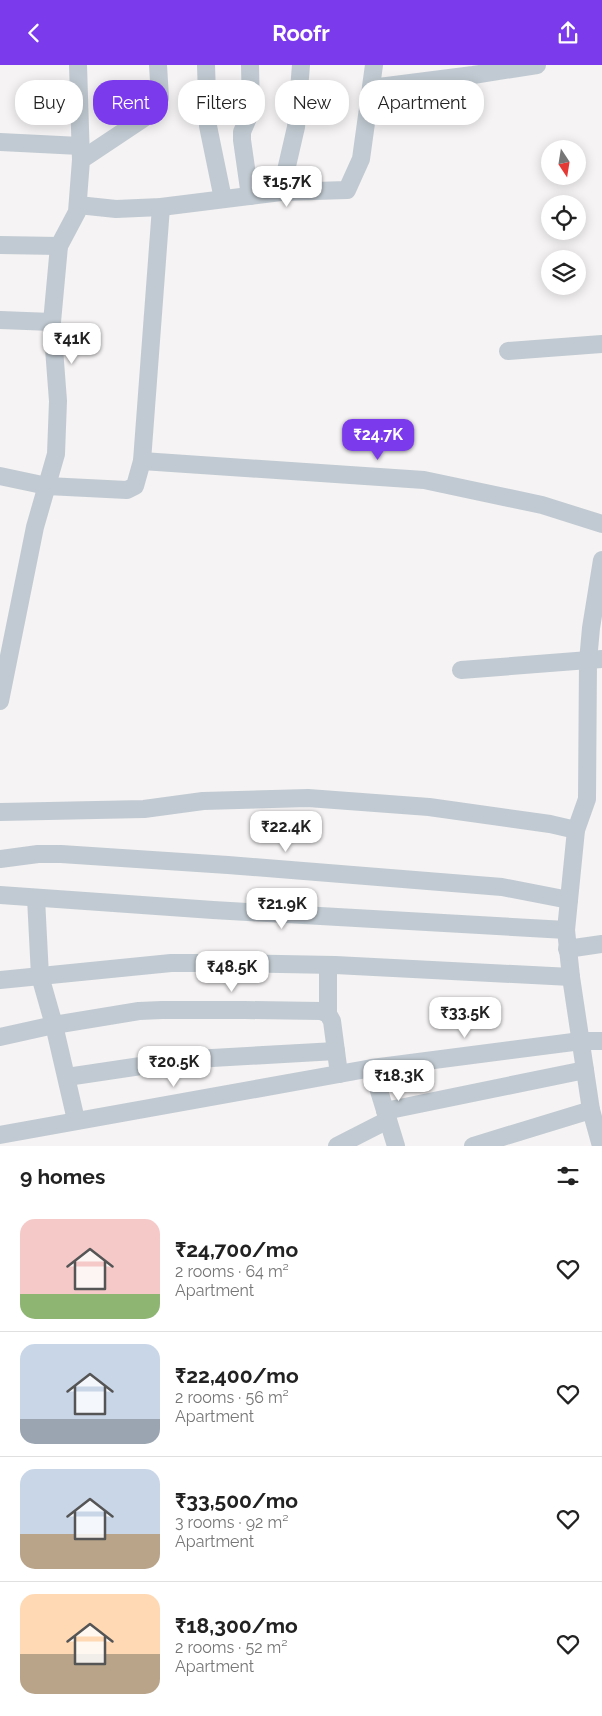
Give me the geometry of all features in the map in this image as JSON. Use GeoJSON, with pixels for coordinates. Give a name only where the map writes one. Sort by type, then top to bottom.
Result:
{"type":"FeatureCollection","features":[{"type":"Feature","properties":{"kind":"street"},"geometry":{"type":"LineString","coordinates":[[0,701],[35,527],[56,454],[57,410],[52,322],[58,246],[77,212],[78,205],[81,153],[78,65]]}},
{"type":"Feature","properties":{"kind":"street"},"geometry":{"type":"LineString","coordinates":[[0,142],[81,153],[152,112],[160,98],[158,65]]}},
{"type":"Feature","properties":{"kind":"street"},"geometry":{"type":"LineString","coordinates":[[206,65],[208,126],[223,199]]}},
{"type":"Feature","properties":{"kind":"street"},"geometry":{"type":"LineString","coordinates":[[250,65],[251,111],[242,132],[242,140],[250,196]]}},
{"type":"Feature","properties":{"kind":"street"},"geometry":{"type":"LineString","coordinates":[[281,192],[296,127],[301,65]]}},
{"type":"Feature","properties":{"kind":"street"},"geometry":{"type":"LineString","coordinates":[[372,80],[374,65]]}},
{"type":"Feature","properties":{"kind":"street"},"geometry":{"type":"LineString","coordinates":[[430,80],[537,65]]}},
{"type":"Feature","properties":{"kind":"street"},"geometry":{"type":"LineString","coordinates":[[78,205],[116,209],[161,207],[281,192],[347,190],[361,159],[366,125]]}},
{"type":"Feature","properties":{"kind":"street"},"geometry":{"type":"LineString","coordinates":[[0,476],[47,486],[127,491],[135,486],[142,461],[161,207]]}},
{"type":"Feature","properties":{"kind":"street"},"geometry":{"type":"LineString","coordinates":[[0,245],[58,246]]}},
{"type":"Feature","properties":{"kind":"street"},"geometry":{"type":"LineString","coordinates":[[0,320],[52,322]]}},
{"type":"Feature","properties":{"kind":"street"},"geometry":{"type":"LineString","coordinates":[[508,351],[602,344]]}},
{"type":"Feature","properties":{"kind":"street"},"geometry":{"type":"LineString","coordinates":[[142,461],[424,480],[542,505],[602,524]]}},
{"type":"Feature","properties":{"kind":"street"},"geometry":{"type":"LineString","coordinates":[[602,561],[591,628],[595,660],[594,797],[576,830],[566,930],[567,949],[591,1110],[602,1146]]}},
{"type":"Feature","properties":{"kind":"street"},"geometry":{"type":"LineString","coordinates":[[461,670],[595,660]]}},
{"type":"Feature","properties":{"kind":"street"},"geometry":{"type":"LineString","coordinates":[[0,812],[135,809],[203,801],[308,798],[430,807],[550,824],[576,830]]}},
{"type":"Feature","properties":{"kind":"street"},"geometry":{"type":"LineString","coordinates":[[0,859],[38,854],[61,854],[228,865],[502,887],[569,900]]}},
{"type":"Feature","properties":{"kind":"street"},"geometry":{"type":"LineString","coordinates":[[0,895],[213,910],[566,930]]}},
{"type":"Feature","properties":{"kind":"street"},"geometry":{"type":"LineString","coordinates":[[36,898],[40,976],[68,1077],[76,1120]]}},
{"type":"Feature","properties":{"kind":"street"},"geometry":{"type":"LineString","coordinates":[[567,949],[602,944]]}},
{"type":"Feature","properties":{"kind":"street"},"geometry":{"type":"LineString","coordinates":[[0,980],[171,963],[328,965],[571,977]]}},
{"type":"Feature","properties":{"kind":"street"},"geometry":{"type":"LineString","coordinates":[[328,965],[328,1014],[332,1021],[339,1074]]}},
{"type":"Feature","properties":{"kind":"street"},"geometry":{"type":"LineString","coordinates":[[0,1037],[54,1025],[139,1011],[321,1011],[328,1014]]}},
{"type":"Feature","properties":{"kind":"street"},"geometry":{"type":"LineString","coordinates":[[0,1135],[28,1138],[76,1120],[184,1103],[372,1067],[581,1041],[602,1041]]}},
{"type":"Feature","properties":{"kind":"street"},"geometry":{"type":"LineString","coordinates":[[68,1077],[161,1063],[212,1058],[336,1051]]}},
{"type":"Feature","properties":{"kind":"street"},"geometry":{"type":"LineString","coordinates":[[372,1067],[396,1146]]}},
{"type":"Feature","properties":{"kind":"street"},"geometry":{"type":"LineString","coordinates":[[341,1145],[386,1116],[585,1070]]}},
{"type":"Feature","properties":{"kind":"street"},"geometry":{"type":"LineString","coordinates":[[473,1146],[591,1110]]}}]}
